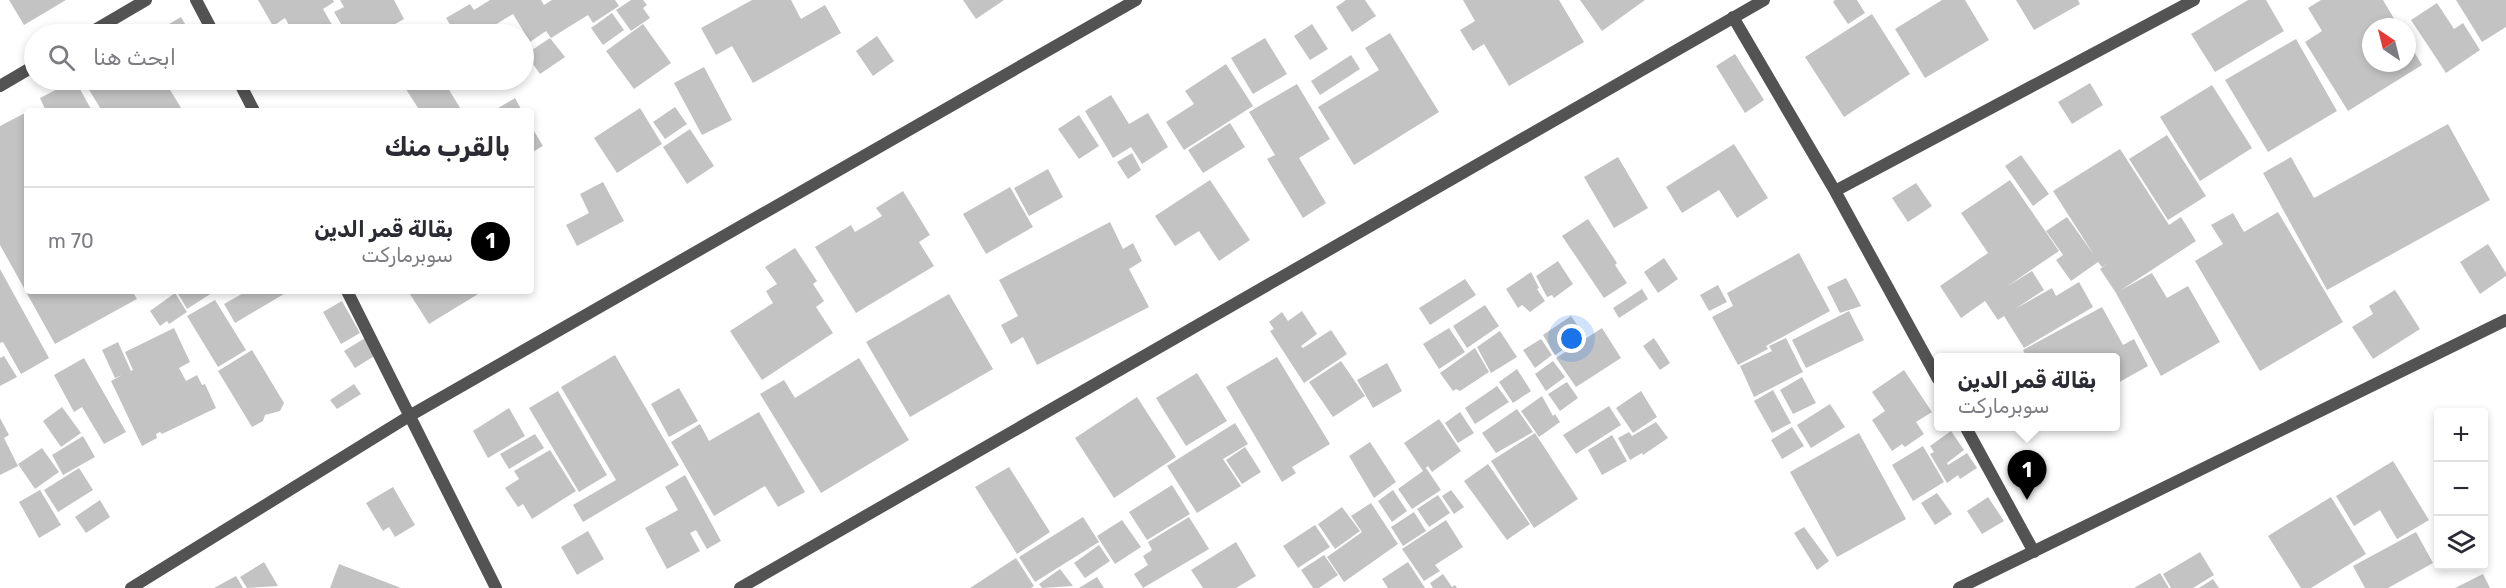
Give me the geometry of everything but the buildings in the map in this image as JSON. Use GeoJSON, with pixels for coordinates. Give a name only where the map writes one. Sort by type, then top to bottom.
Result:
{"type":"FeatureCollection","features":[{"type":"Feature","properties":{"kind":"street"},"geometry":{"type":"LineString","coordinates":[[105,24],[146,0]]}},
{"type":"Feature","properties":{"kind":"street"},"geometry":{"type":"LineString","coordinates":[[196,0],[209,24]]}},
{"type":"Feature","properties":{"kind":"street"},"geometry":{"type":"LineString","coordinates":[[131,588],[411,415],[1136,0]]}},
{"type":"Feature","properties":{"kind":"street"},"geometry":{"type":"LineString","coordinates":[[740,588],[1764,0]]}},
{"type":"Feature","properties":{"kind":"street"},"geometry":{"type":"LineString","coordinates":[[1835,191],[2194,0]]}},
{"type":"Feature","properties":{"kind":"street"},"geometry":{"type":"LineString","coordinates":[[1733,17],[1835,191],[1934,372]]}},
{"type":"Feature","properties":{"kind":"street"},"geometry":{"type":"LineString","coordinates":[[0,86],[24,72]]}},
{"type":"Feature","properties":{"kind":"street"},"geometry":{"type":"LineString","coordinates":[[243,90],[252,108]]}},
{"type":"Feature","properties":{"kind":"street"},"geometry":{"type":"LineString","coordinates":[[349,294],[496,588]]}},
{"type":"Feature","properties":{"kind":"street"},"geometry":{"type":"LineString","coordinates":[[1959,588],[2506,320]]}},
{"type":"Feature","properties":{"kind":"street"},"geometry":{"type":"LineString","coordinates":[[1968,431],[2034,552]]}},
{"type":"Feature","properties":{"kind":"place","name":"بقالة قمر الدين"},"geometry":{"type":"Point","coordinates":[2027,500]}}]}
